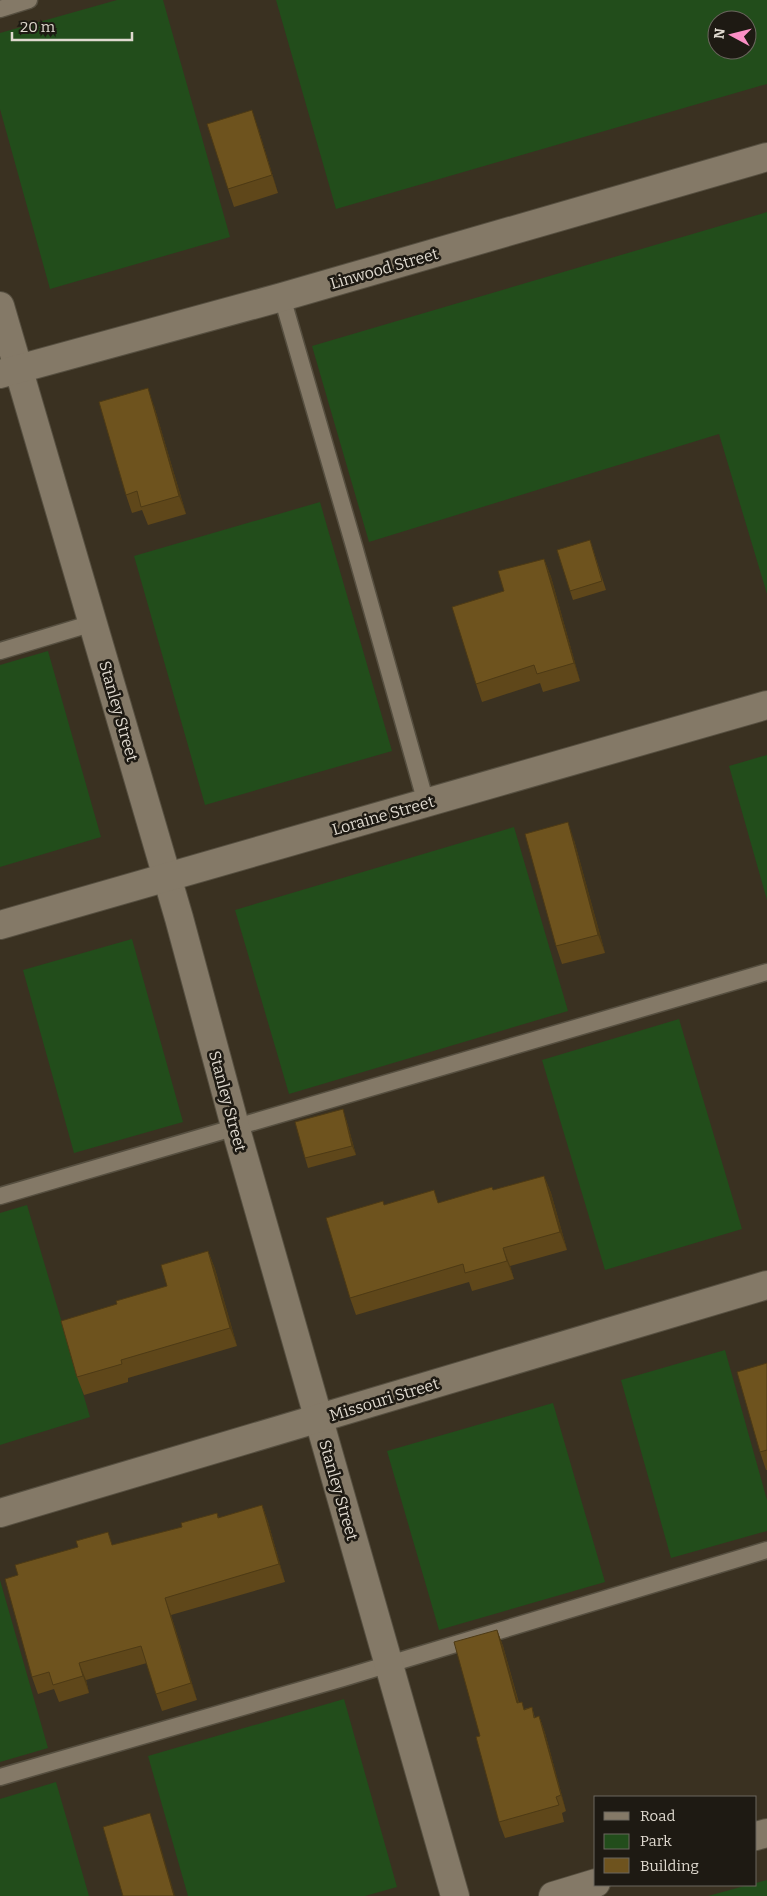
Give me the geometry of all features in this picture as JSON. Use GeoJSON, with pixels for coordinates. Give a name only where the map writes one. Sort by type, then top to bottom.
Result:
{"type":"FeatureCollection","features":[{"type":"Feature","properties":{"kind":"street","name":"Linwood Street"},"geometry":{"type":"LineString","coordinates":[[9,371],[282,298],[767,157]]}},
{"type":"Feature","properties":{"kind":"street","name":"Stanley Street"},"geometry":{"type":"LineString","coordinates":[[0,306],[9,371],[93,623],[455,1896]]}},
{"type":"Feature","properties":{"kind":"street","name":"Loraine Street"},"geometry":{"type":"LineString","coordinates":[[0,925],[767,705]]}},
{"type":"Feature","properties":{"kind":"street","name":"Missouri Street"},"geometry":{"type":"LineString","coordinates":[[0,1513],[767,1285]]}},
{"type":"Feature","properties":{"kind":"street"},"geometry":{"type":"LineString","coordinates":[[553,1896],[594,1885]]}},
{"type":"Feature","properties":{"kind":"lane"},"geometry":{"type":"LineString","coordinates":[[0,8],[29,0]]}},
{"type":"Feature","properties":{"kind":"lane"},"geometry":{"type":"LineString","coordinates":[[282,298],[426,803]]}},
{"type":"Feature","properties":{"kind":"lane"},"geometry":{"type":"LineString","coordinates":[[0,651],[93,623]]}},
{"type":"Feature","properties":{"kind":"lane"},"geometry":{"type":"LineString","coordinates":[[0,1196],[767,972]]}},
{"type":"Feature","properties":{"kind":"lane"},"geometry":{"type":"LineString","coordinates":[[0,1777],[388,1664],[767,1550]]}},
{"type":"Feature","properties":{"kind":"green space"},"geometry":{"type":"Polygon","coordinates":[[[117,0],[163,0],[230,237],[50,289],[0,109],[0,33],[117,0]]]}},
{"type":"Feature","properties":{"kind":"green space"},"geometry":{"type":"Polygon","coordinates":[[[276,0],[767,0],[767,84],[336,209],[276,0]]]}},
{"type":"Feature","properties":{"kind":"green space"},"geometry":{"type":"Polygon","coordinates":[[[767,212],[767,594],[719,434],[369,542],[312,346],[767,212]]]}},
{"type":"Feature","properties":{"kind":"green space"},"geometry":{"type":"Polygon","coordinates":[[[320,502],[392,751],[205,805],[134,556],[320,502]]]}},
{"type":"Feature","properties":{"kind":"green space"},"geometry":{"type":"Polygon","coordinates":[[[48,651],[101,837],[0,867],[0,665],[48,651]]]}},
{"type":"Feature","properties":{"kind":"green space"},"geometry":{"type":"Polygon","coordinates":[[[767,755],[767,900],[729,766],[767,755]]]}},
{"type":"Feature","properties":{"kind":"green space"},"geometry":{"type":"Polygon","coordinates":[[[514,827],[568,1011],[289,1094],[235,910],[514,827]]]}},
{"type":"Feature","properties":{"kind":"green space"},"geometry":{"type":"Polygon","coordinates":[[[132,939],[183,1122],[74,1153],[23,970],[132,939]]]}},
{"type":"Feature","properties":{"kind":"green space"},"geometry":{"type":"Polygon","coordinates":[[[679,1019],[742,1229],[605,1270],[542,1060],[679,1019]]]}},
{"type":"Feature","properties":{"kind":"green space"},"geometry":{"type":"Polygon","coordinates":[[[27,1205],[90,1417],[0,1445],[0,1213],[27,1205]]]}},
{"type":"Feature","properties":{"kind":"green space"},"geometry":{"type":"Polygon","coordinates":[[[725,1350],[767,1500],[767,1531],[671,1558],[621,1380],[725,1350]]]}},
{"type":"Feature","properties":{"kind":"green space"},"geometry":{"type":"Polygon","coordinates":[[[553,1403],[605,1582],[439,1630],[387,1451],[553,1403]]]}},
{"type":"Feature","properties":{"kind":"green space"},"geometry":{"type":"Polygon","coordinates":[[[0,1580],[48,1748],[0,1762],[0,1580]]]}},
{"type":"Feature","properties":{"kind":"green space"},"geometry":{"type":"Polygon","coordinates":[[[344,1699],[397,1887],[365,1896],[188,1896],[148,1756],[344,1699]]]}},
{"type":"Feature","properties":{"kind":"green space"},"geometry":{"type":"Polygon","coordinates":[[[56,1782],[89,1896],[0,1896],[0,1799],[56,1782]]]}},
{"type":"Feature","properties":{"kind":"green space"},"geometry":{"type":"Polygon","coordinates":[[[767,1880],[767,1896],[708,1896],[744,1886],[757,1886],[757,1883],[767,1880]]]}},
{"type":"Feature","properties":{"kind":"building"},"geometry":{"type":"Polygon","coordinates":[[[252,110],[272,175],[228,189],[207,124],[252,110]]]}},
{"type":"Feature","properties":{"kind":"building"},"geometry":{"type":"Polygon","coordinates":[[[148,388],[179,496],[141,507],[137,491],[126,495],[99,402],[148,388]]]}},
{"type":"Feature","properties":{"kind":"building"},"geometry":{"type":"Polygon","coordinates":[[[590,540],[602,581],[570,591],[557,550],[590,540]]]}},
{"type":"Feature","properties":{"kind":"building"},"geometry":{"type":"Polygon","coordinates":[[[544,559],[574,663],[537,674],[534,665],[476,684],[452,607],[504,591],[498,571],[544,559]]]}},
{"type":"Feature","properties":{"kind":"building"},"geometry":{"type":"Polygon","coordinates":[[[568,822],[598,935],[556,946],[525,834],[568,822]]]}},
{"type":"Feature","properties":{"kind":"building"},"geometry":{"type":"Polygon","coordinates":[[[343,1109],[352,1146],[305,1158],[295,1122],[343,1109]]]}},
{"type":"Feature","properties":{"kind":"building"},"geometry":{"type":"Polygon","coordinates":[[[544,1176],[560,1232],[503,1248],[507,1261],[465,1273],[463,1264],[350,1298],[326,1218],[383,1201],[384,1205],[434,1190],[438,1203],[492,1187],[493,1190],[544,1176]]]}},
{"type":"Feature","properties":{"kind":"building"},"geometry":{"type":"Polygon","coordinates":[[[208,1251],[230,1328],[121,1360],[122,1364],[77,1377],[61,1321],[117,1304],[116,1301],[167,1286],[161,1265],[208,1251]]]}},
{"type":"Feature","properties":{"kind":"building"},"geometry":{"type":"Polygon","coordinates":[[[767,1363],[767,1450],[760,1452],[737,1372],[767,1363]]]}},
{"type":"Feature","properties":{"kind":"building"},"geometry":{"type":"Polygon","coordinates":[[[262,1505],[279,1564],[165,1598],[191,1683],[156,1694],[141,1646],[79,1663],[83,1676],[53,1685],[49,1672],[32,1677],[5,1579],[18,1575],[15,1565],[78,1547],[76,1541],[108,1532],[112,1545],[182,1527],[181,1523],[217,1513],[218,1518],[262,1505]]]}},
{"type":"Feature","properties":{"kind":"building"},"geometry":{"type":"Polygon","coordinates":[[[497,1630],[517,1703],[522,1702],[524,1710],[532,1707],[534,1718],[539,1716],[561,1795],[556,1797],[559,1805],[499,1822],[476,1737],[480,1736],[454,1642],[497,1630]]]}},
{"type":"Feature","properties":{"kind":"building"},"geometry":{"type":"Polygon","coordinates":[[[150,1813],[174,1896],[123,1896],[103,1827],[150,1813]]]}}]}
